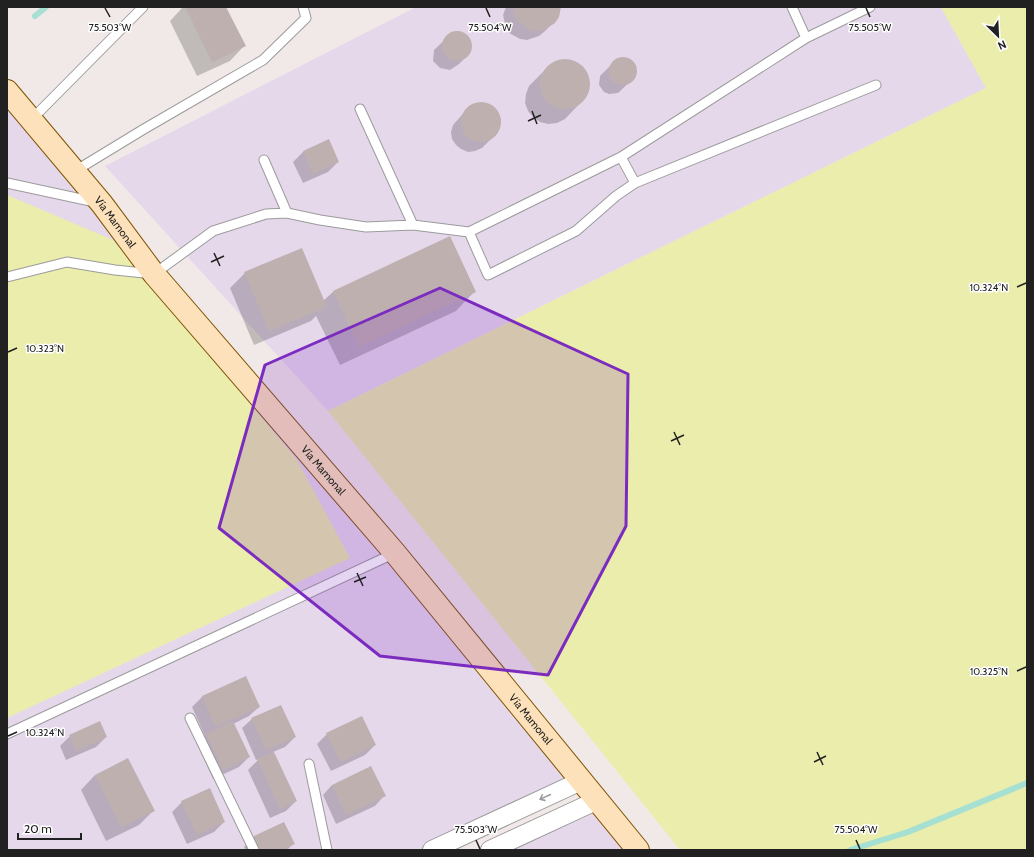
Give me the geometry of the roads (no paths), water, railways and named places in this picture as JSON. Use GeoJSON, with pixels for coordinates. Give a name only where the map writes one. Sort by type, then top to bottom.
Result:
{"type":"FeatureCollection","features":[{"type":"Feature","properties":{"kind":"street","name":"Vía Mamonal"},"geometry":{"type":"LineString","coordinates":[[7,91],[102,204],[154,274],[395,553],[638,850]]}},
{"type":"Feature","properties":{"kind":"street"},"geometry":{"type":"LineString","coordinates":[[432,850],[581,781]]}},
{"type":"Feature","properties":{"kind":"street"},"geometry":{"type":"LineString","coordinates":[[490,850],[598,800]]}},
{"type":"Feature","properties":{"kind":"lane"},"geometry":{"type":"LineString","coordinates":[[31,120],[143,7]]}},
{"type":"Feature","properties":{"kind":"lane"},"geometry":{"type":"LineString","coordinates":[[75,171],[263,60],[306,18],[304,7]]}},
{"type":"Feature","properties":{"kind":"lane"},"geometry":{"type":"LineString","coordinates":[[792,7],[806,38]]}},
{"type":"Feature","properties":{"kind":"lane"},"geometry":{"type":"LineString","coordinates":[[7,277],[67,262],[115,270],[154,274],[212,230],[266,214],[287,213],[366,227],[413,225],[469,232],[621,157],[806,38],[870,7]]}},
{"type":"Feature","properties":{"kind":"lane"},"geometry":{"type":"LineString","coordinates":[[469,232],[488,275],[576,231],[616,196],[635,183],[876,85]]}},
{"type":"Feature","properties":{"kind":"lane"},"geometry":{"type":"LineString","coordinates":[[360,109],[413,225]]}},
{"type":"Feature","properties":{"kind":"lane"},"geometry":{"type":"LineString","coordinates":[[621,157],[635,183]]}},
{"type":"Feature","properties":{"kind":"lane"},"geometry":{"type":"LineString","coordinates":[[264,160],[287,213]]}},
{"type":"Feature","properties":{"kind":"lane"},"geometry":{"type":"LineString","coordinates":[[7,183],[102,204]]}},
{"type":"Feature","properties":{"kind":"lane"},"geometry":{"type":"LineString","coordinates":[[7,734],[395,553]]}},
{"type":"Feature","properties":{"kind":"lane"},"geometry":{"type":"LineString","coordinates":[[190,718],[254,850]]}},
{"type":"Feature","properties":{"kind":"lane"},"geometry":{"type":"LineString","coordinates":[[309,764],[327,850]]}},
{"type":"Feature","properties":{"kind":"waterway"},"geometry":{"type":"LineString","coordinates":[[35,16],[46,7]]}},
{"type":"Feature","properties":{"kind":"waterway"},"geometry":{"type":"LineString","coordinates":[[850,850],[908,832],[1027,783]]}}]}
